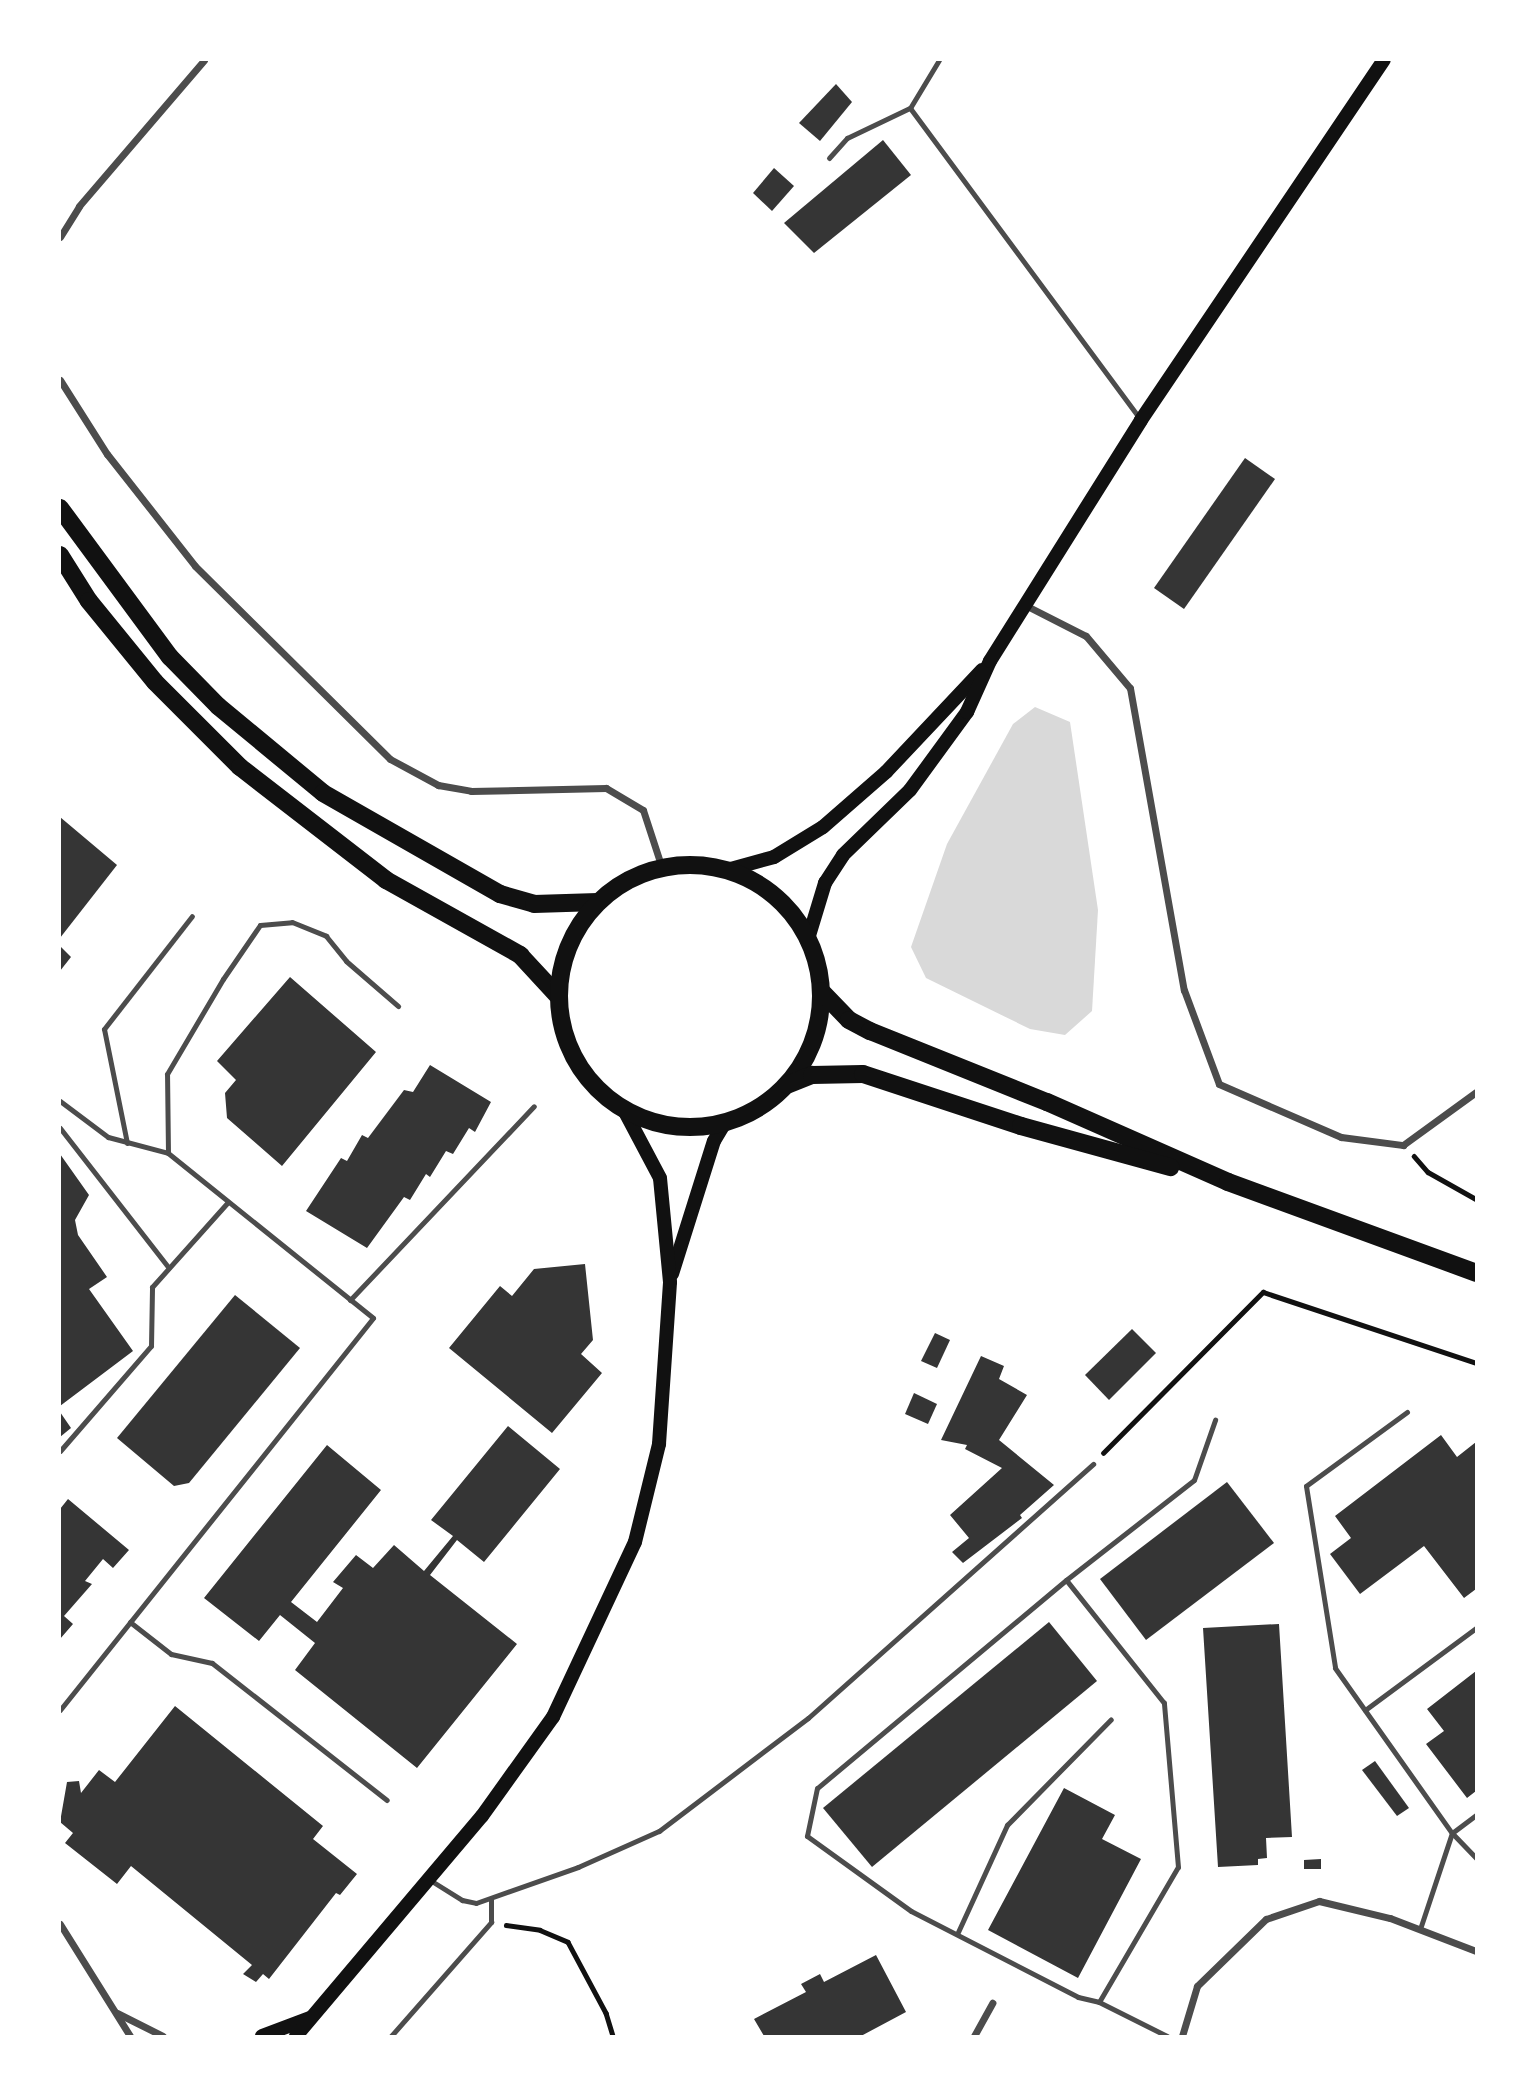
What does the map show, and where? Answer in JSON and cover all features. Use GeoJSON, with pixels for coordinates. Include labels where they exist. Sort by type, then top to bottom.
{"type":"FeatureCollection","features":[{"type":"Feature","properties":{"kind":"main road"},"geometry":{"type":"LineString","coordinates":[[808,939],[825,883],[843,855],[910,790],[939,754],[967,712],[990,661],[1141,420],[1384,60]]}},
{"type":"Feature","properties":{"kind":"main road"},"geometry":{"type":"LineString","coordinates":[[60,508],[170,657],[218,706],[323,793],[500,894],[534,904],[598,902]]}},
{"type":"Feature","properties":{"kind":"main road"},"geometry":{"type":"LineString","coordinates":[[60,555],[89,601],[155,682],[240,767],[386,880],[520,955],[558,995]]}},
{"type":"Feature","properties":{"kind":"main road"},"geometry":{"type":"LineString","coordinates":[[727,870],[774,857],[823,827],[886,772],[990,661]]}},
{"type":"Feature","properties":{"kind":"main road"},"geometry":{"type":"LineString","coordinates":[[296,2036],[430,1880],[553,1717],[635,1542],[659,1444],[670,1282],[660,1178],[625,1112],[589,1082],[565,1041],[558,995],[562,961],[576,929],[598,902],[628,880],[662,868],[694,865],[727,870],[760,885],[788,908],[808,939],[821,991],[818,1025],[806,1057],[787,1085],[758,1109],[725,1123],[674,1127],[625,1112]]}},
{"type":"Feature","properties":{"kind":"main road"},"geometry":{"type":"LineString","coordinates":[[821,991],[849,1020],[870,1031],[1047,1102],[1228,1182],[1476,1273]]}},
{"type":"Feature","properties":{"kind":"main road"},"geometry":{"type":"LineString","coordinates":[[787,1085],[812,1075],[863,1074],[1021,1126],[1228,1182]]}},
{"type":"Feature","properties":{"kind":"main road"},"geometry":{"type":"LineString","coordinates":[[670,1282],[714,1141],[725,1123]]}},
{"type":"Feature","properties":{"kind":"main road"},"geometry":{"type":"LineString","coordinates":[[261,2036],[311,2018]]}},
{"type":"Feature","properties":{"kind":"street"},"geometry":{"type":"LineString","coordinates":[[60,237],[79,206],[204,60]]}},
{"type":"Feature","properties":{"kind":"street"},"geometry":{"type":"LineString","coordinates":[[60,380],[107,454],[195,566],[390,759],[438,785],[471,792],[585,788],[616,792],[643,810],[662,868]]}},
{"type":"Feature","properties":{"kind":"street"},"geometry":{"type":"LineString","coordinates":[[1025,605],[1086,636],[1130,688],[1184,990],[1219,1084],[1341,1137],[1404,1145],[1476,1093]]}},
{"type":"Feature","properties":{"kind":"street"},"geometry":{"type":"LineString","coordinates":[[1182,2036],[1196,1986],[1266,1919],[1319,1901],[1420,1929],[1476,1951]]}},
{"type":"Feature","properties":{"kind":"street"},"geometry":{"type":"LineString","coordinates":[[60,1924],[130,2036]]}},
{"type":"Feature","properties":{"kind":"street"},"geometry":{"type":"LineString","coordinates":[[974,2036],[992,2003]]}},
{"type":"Feature","properties":{"kind":"street"},"geometry":{"type":"LineString","coordinates":[[116,2012],[163,2036]]}},
{"type":"Feature","properties":{"kind":"lane"},"geometry":{"type":"LineString","coordinates":[[829,158],[847,138],[910,108],[939,60]]}},
{"type":"Feature","properties":{"kind":"lane"},"geometry":{"type":"LineString","coordinates":[[910,108],[1141,420]]}},
{"type":"Feature","properties":{"kind":"lane"},"geometry":{"type":"LineString","coordinates":[[127,1143],[104,1029],[192,916]]}},
{"type":"Feature","properties":{"kind":"lane"},"geometry":{"type":"LineString","coordinates":[[168,1153],[167,1074],[223,979],[260,925],[292,922],[326,936],[346,961],[398,1006]]}},
{"type":"Feature","properties":{"kind":"lane"},"geometry":{"type":"LineString","coordinates":[[60,1101],[108,1137],[168,1153],[373,1318],[60,1710]]}},
{"type":"Feature","properties":{"kind":"lane"},"geometry":{"type":"LineString","coordinates":[[350,1300],[534,1106]]}},
{"type":"Feature","properties":{"kind":"lane"},"geometry":{"type":"LineString","coordinates":[[60,1128],[169,1268]]}},
{"type":"Feature","properties":{"kind":"lane"},"geometry":{"type":"LineString","coordinates":[[60,1451],[151,1346],[152,1287],[228,1202]]}},
{"type":"Feature","properties":{"kind":"lane"},"geometry":{"type":"LineString","coordinates":[[1407,1412],[1306,1486],[1335,1668],[1452,1833],[1476,1858]]}},
{"type":"Feature","properties":{"kind":"lane"},"geometry":{"type":"LineString","coordinates":[[1167,2036],[1099,2002],[1078,1997],[958,1932],[911,1911],[807,1836],[817,1788],[1066,1580],[1194,1480],[1215,1420]]}},
{"type":"Feature","properties":{"kind":"lane"},"geometry":{"type":"LineString","coordinates":[[430,1880],[462,1900],[491,1899],[659,1831],[808,1717],[1093,1464]]}},
{"type":"Feature","properties":{"kind":"lane"},"geometry":{"type":"LineString","coordinates":[[1066,1580],[1164,1703],[1178,1867],[1099,2002]]}},
{"type":"Feature","properties":{"kind":"lane"},"geometry":{"type":"LineString","coordinates":[[130,1622],[171,1654],[212,1662],[387,1800]]}},
{"type":"Feature","properties":{"kind":"lane"},"geometry":{"type":"LineString","coordinates":[[1365,1710],[1476,1628]]}},
{"type":"Feature","properties":{"kind":"lane"},"geometry":{"type":"LineString","coordinates":[[958,1932],[1007,1825],[1111,1719]]}},
{"type":"Feature","properties":{"kind":"lane"},"geometry":{"type":"LineString","coordinates":[[1420,1929],[1452,1833],[1476,1815]]}},
{"type":"Feature","properties":{"kind":"lane"},"geometry":{"type":"LineString","coordinates":[[391,2036],[491,1922],[491,1899]]}},
{"type":"Feature","properties":{"kind":"path"},"geometry":{"type":"LineString","coordinates":[[1404,1145],[1429,1172],[1476,1199]]}},
{"type":"Feature","properties":{"kind":"path"},"geometry":{"type":"LineString","coordinates":[[1093,1464],[1263,1292],[1476,1363]]}},
{"type":"Feature","properties":{"kind":"path"},"geometry":{"type":"LineString","coordinates":[[491,1922],[540,1930],[568,1942],[606,2013],[613,2036]]}},
{"type":"Feature","properties":{"kind":"shaded area"},"geometry":{"type":"Polygon","coordinates":[[[1035,707],[1070,722],[1098,910],[1092,1011],[1065,1035],[1030,1029],[926,978],[911,947],[947,844],[1013,724],[1035,707]]]}},
{"type":"Feature","properties":{"kind":"building"},"geometry":{"type":"Polygon","coordinates":[[[836,84],[852,102],[820,141],[799,123],[836,84]]]}},
{"type":"Feature","properties":{"kind":"building"},"geometry":{"type":"Polygon","coordinates":[[[883,140],[911,175],[814,253],[784,223],[883,140]]]}},
{"type":"Feature","properties":{"kind":"building"},"geometry":{"type":"Polygon","coordinates":[[[774,168],[794,186],[772,211],[753,193],[774,168]]]}},
{"type":"Feature","properties":{"kind":"building"},"geometry":{"type":"Polygon","coordinates":[[[1245,458],[1275,479],[1184,609],[1154,588],[1245,458]]]}},
{"type":"Feature","properties":{"kind":"building"},"geometry":{"type":"Polygon","coordinates":[[[60,817],[117,865],[60,938],[60,817]]]}},
{"type":"Feature","properties":{"kind":"building"},"geometry":{"type":"Polygon","coordinates":[[[60,946],[71,957],[60,971],[60,946]]]}},
{"type":"Feature","properties":{"kind":"building"},"geometry":{"type":"Polygon","coordinates":[[[290,977],[376,1052],[282,1166],[227,1118],[225,1093],[236,1080],[217,1061],[290,977]]]}},
{"type":"Feature","properties":{"kind":"building"},"geometry":{"type":"Polygon","coordinates":[[[430,1065],[491,1102],[475,1132],[469,1128],[453,1154],[446,1151],[430,1177],[426,1174],[410,1200],[404,1197],[367,1248],[306,1211],[341,1158],[347,1161],[362,1135],[368,1138],[404,1090],[413,1092],[430,1065]]]}},
{"type":"Feature","properties":{"kind":"building"},"geometry":{"type":"Polygon","coordinates":[[[60,1154],[89,1195],[75,1220],[78,1235],[107,1277],[89,1289],[133,1351],[60,1406],[60,1154]]]}},
{"type":"Feature","properties":{"kind":"building"},"geometry":{"type":"Polygon","coordinates":[[[585,1264],[593,1340],[581,1354],[602,1373],[552,1433],[449,1348],[500,1286],[512,1296],[534,1269],[585,1264]]]}},
{"type":"Feature","properties":{"kind":"building"},"geometry":{"type":"Polygon","coordinates":[[[235,1295],[300,1348],[189,1483],[174,1486],[117,1438],[235,1295]]]}},
{"type":"Feature","properties":{"kind":"building"},"geometry":{"type":"Polygon","coordinates":[[[1132,1329],[1156,1353],[1109,1400],[1085,1375],[1132,1329]]]}},
{"type":"Feature","properties":{"kind":"building"},"geometry":{"type":"Polygon","coordinates":[[[935,1333],[950,1340],[937,1368],[921,1361],[935,1333]]]}},
{"type":"Feature","properties":{"kind":"building"},"geometry":{"type":"Polygon","coordinates":[[[981,1356],[1004,1366],[999,1379],[1027,1395],[999,1440],[1054,1485],[1020,1515],[1022,1518],[963,1563],[952,1552],[969,1538],[950,1515],[1002,1468],[965,1449],[967,1445],[941,1440],[981,1356]]]}},
{"type":"Feature","properties":{"kind":"building"},"geometry":{"type":"Polygon","coordinates":[[[914,1393],[937,1404],[928,1424],[905,1414],[914,1393]]]}},
{"type":"Feature","properties":{"kind":"building"},"geometry":{"type":"Polygon","coordinates":[[[60,1412],[71,1428],[60,1437],[60,1412]]]}},
{"type":"Feature","properties":{"kind":"building"},"geometry":{"type":"Polygon","coordinates":[[[508,1426],[560,1469],[484,1562],[457,1540],[430,1575],[517,1644],[417,1768],[295,1670],[315,1643],[280,1615],[259,1641],[204,1598],[327,1445],[381,1490],[291,1602],[317,1622],[343,1588],[333,1582],[356,1555],[373,1568],[394,1545],[424,1571],[453,1536],[431,1520],[508,1426]]]}},
{"type":"Feature","properties":{"kind":"building"},"geometry":{"type":"Polygon","coordinates":[[[1441,1435],[1457,1457],[1476,1442],[1476,1589],[1464,1598],[1424,1546],[1360,1594],[1330,1554],[1351,1538],[1335,1516],[1441,1435]]]}},
{"type":"Feature","properties":{"kind":"building"},"geometry":{"type":"Polygon","coordinates":[[[1227,1482],[1274,1543],[1146,1640],[1100,1579],[1227,1482]]]}},
{"type":"Feature","properties":{"kind":"building"},"geometry":{"type":"Polygon","coordinates":[[[68,1499],[129,1550],[113,1568],[103,1559],[85,1581],[92,1584],[64,1616],[73,1624],[60,1639],[60,1509],[68,1499]]]}},
{"type":"Feature","properties":{"kind":"building"},"geometry":{"type":"Polygon","coordinates":[[[1049,1622],[1097,1681],[872,1867],[823,1808],[1049,1622]]]}},
{"type":"Feature","properties":{"kind":"building"},"geometry":{"type":"Polygon","coordinates":[[[1279,1624],[1292,1837],[1266,1838],[1267,1858],[1258,1859],[1258,1865],[1218,1867],[1203,1628],[1279,1624]]]}},
{"type":"Feature","properties":{"kind":"building"},"geometry":{"type":"Polygon","coordinates":[[[1476,1671],[1476,1791],[1467,1798],[1426,1744],[1444,1731],[1427,1709],[1476,1671]]]}},
{"type":"Feature","properties":{"kind":"building"},"geometry":{"type":"Polygon","coordinates":[[[175,1706],[323,1826],[313,1839],[357,1874],[340,1895],[336,1893],[269,1979],[263,1974],[256,1982],[243,1974],[252,1965],[131,1866],[117,1884],[65,1843],[73,1833],[60,1822],[67,1782],[79,1781],[81,1793],[99,1770],[115,1782],[175,1706]]]}},
{"type":"Feature","properties":{"kind":"building"},"geometry":{"type":"Polygon","coordinates":[[[1375,1761],[1409,1808],[1397,1816],[1362,1770],[1375,1761]]]}},
{"type":"Feature","properties":{"kind":"building"},"geometry":{"type":"Polygon","coordinates":[[[1064,1788],[1115,1815],[1102,1839],[1141,1859],[1078,1978],[988,1930],[1064,1788]]]}},
{"type":"Feature","properties":{"kind":"building"},"geometry":{"type":"Polygon","coordinates":[[[1321,1859],[1321,1869],[1304,1869],[1304,1860],[1321,1859]]]}},
{"type":"Feature","properties":{"kind":"building"},"geometry":{"type":"Polygon","coordinates":[[[876,1955],[906,2012],[861,2036],[764,2036],[754,2019],[806,1992],[801,1984],[820,1974],[824,1982],[876,1955]]]}}]}
